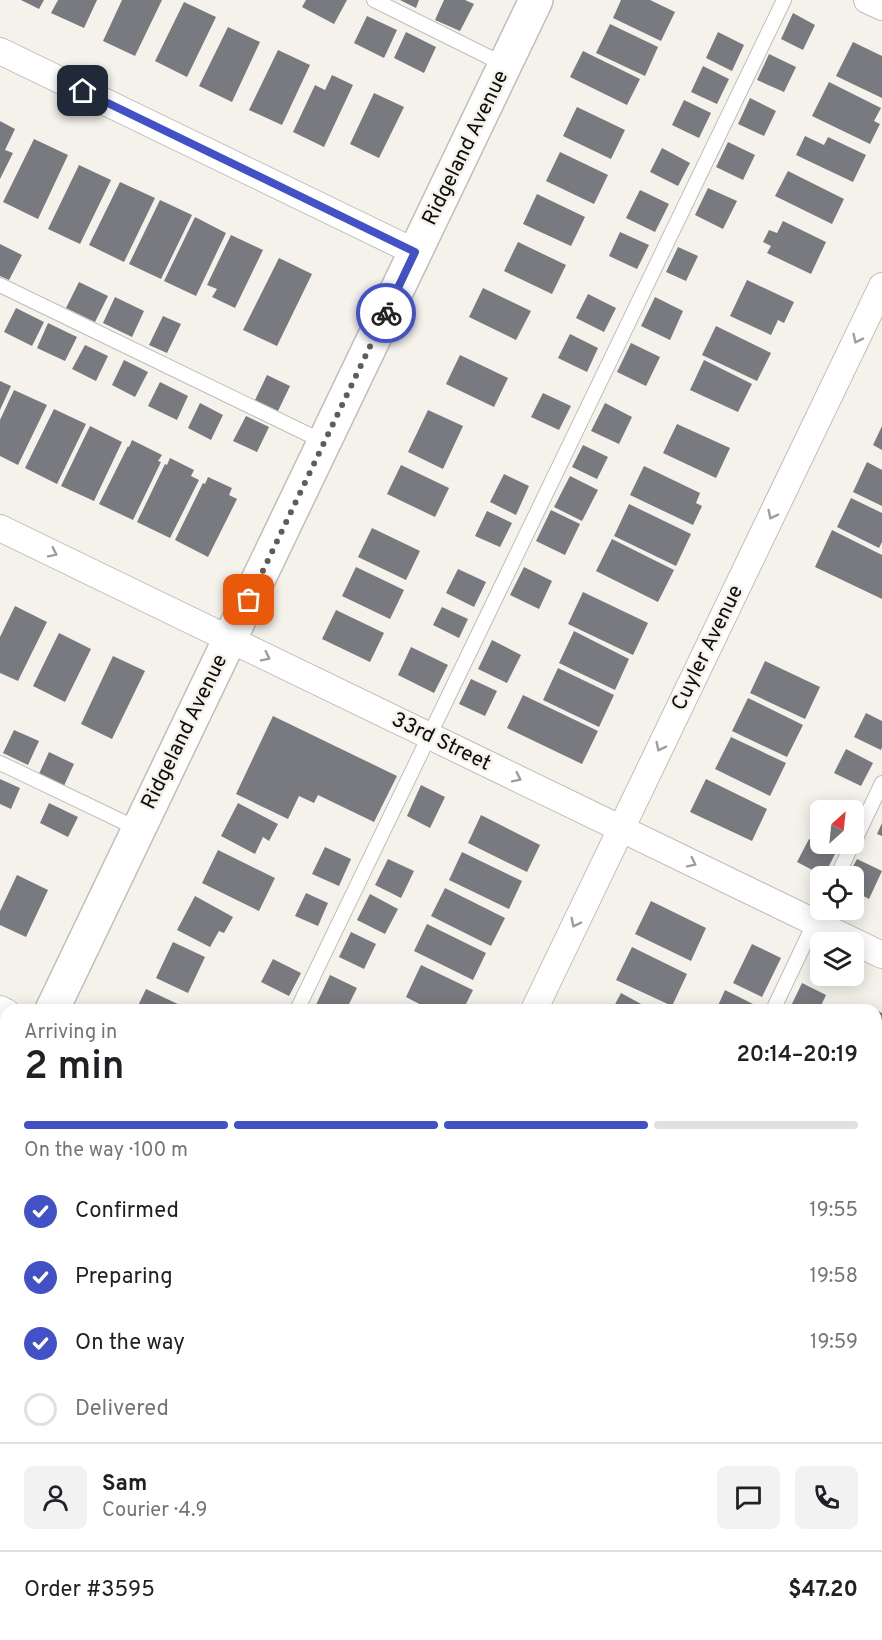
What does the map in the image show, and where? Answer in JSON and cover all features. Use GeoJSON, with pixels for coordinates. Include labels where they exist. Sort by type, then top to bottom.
{"type":"FeatureCollection","features":[{"type":"Feature","properties":{"kind":"street","name":"Ridgeland Avenue"},"geometry":{"type":"LineString","coordinates":[[55,1004],[536,0]]}},
{"type":"Feature","properties":{"kind":"street"},"geometry":{"type":"LineString","coordinates":[[867,0],[882,7]]}},
{"type":"Feature","properties":{"kind":"street"},"geometry":{"type":"LineString","coordinates":[[0,51],[415,252]]}},
{"type":"Feature","properties":{"kind":"street","name":"Cuyler Avenue"},"geometry":{"type":"LineString","coordinates":[[537,1004],[882,286]]}},
{"type":"Feature","properties":{"kind":"street","name":"33rd Street"},"geometry":{"type":"LineString","coordinates":[[0,528],[621,829],[810,912]]}},
{"type":"Feature","properties":{"kind":"street","name":"33rd Street"},"geometry":{"type":"LineString","coordinates":[[825,920],[882,955]]}},
{"type":"Feature","properties":{"kind":"lane"},"geometry":{"type":"LineString","coordinates":[[374,0],[506,64]]}},
{"type":"Feature","properties":{"kind":"lane"},"geometry":{"type":"LineString","coordinates":[[300,1004],[784,0]]}},
{"type":"Feature","properties":{"kind":"lane"},"geometry":{"type":"LineString","coordinates":[[0,285],[324,442]]}},
{"type":"Feature","properties":{"kind":"lane"},"geometry":{"type":"LineString","coordinates":[[0,763],[138,829]]}},
{"type":"Feature","properties":{"kind":"lane"},"geometry":{"type":"LineString","coordinates":[[864,820],[882,783]]}},
{"type":"Feature","properties":{"kind":"lane"},"geometry":{"type":"LineString","coordinates":[[776,1004],[816,920]]}},
{"type":"Feature","properties":{"kind":"building"},"geometry":{"type":"Polygon","coordinates":[[[21,0],[44,0],[39,9],[21,0]]]}},
{"type":"Feature","properties":{"kind":"building"},"geometry":{"type":"Polygon","coordinates":[[[58,0],[97,0],[84,28],[51,13],[58,0]]]}},
{"type":"Feature","properties":{"kind":"building"},"geometry":{"type":"Polygon","coordinates":[[[122,0],[162,0],[135,56],[103,41],[122,0]]]}},
{"type":"Feature","properties":{"kind":"building"},"geometry":{"type":"Polygon","coordinates":[[[306,0],[347,0],[334,24],[302,7],[306,0]]]}},
{"type":"Feature","properties":{"kind":"building"},"geometry":{"type":"Polygon","coordinates":[[[400,0],[419,0],[416,8],[400,0]]]}},
{"type":"Feature","properties":{"kind":"building"},"geometry":{"type":"Polygon","coordinates":[[[444,0],[465,0],[474,4],[460,31],[435,20],[444,0]]]}},
{"type":"Feature","properties":{"kind":"building"},"geometry":{"type":"Polygon","coordinates":[[[621,0],[650,0],[675,12],[661,41],[613,18],[621,0]]]}},
{"type":"Feature","properties":{"kind":"building"},"geometry":{"type":"Polygon","coordinates":[[[184,2],[216,17],[187,77],[155,61],[184,2]]]}},
{"type":"Feature","properties":{"kind":"building"},"geometry":{"type":"Polygon","coordinates":[[[793,13],[815,25],[803,50],[781,39],[793,13]]]}},
{"type":"Feature","properties":{"kind":"building"},"geometry":{"type":"Polygon","coordinates":[[[367,16],[397,30],[384,58],[354,43],[367,16]]]}},
{"type":"Feature","properties":{"kind":"building"},"geometry":{"type":"Polygon","coordinates":[[[610,24],[658,47],[645,76],[596,53],[610,24]]]}},
{"type":"Feature","properties":{"kind":"building"},"geometry":{"type":"Polygon","coordinates":[[[228,27],[260,42],[232,102],[199,86],[228,27]]]}},
{"type":"Feature","properties":{"kind":"building"},"geometry":{"type":"Polygon","coordinates":[[[406,32],[436,47],[424,73],[394,58],[406,32]]]}},
{"type":"Feature","properties":{"kind":"building"},"geometry":{"type":"Polygon","coordinates":[[[718,32],[744,45],[732,71],[706,58],[718,32]]]}},
{"type":"Feature","properties":{"kind":"building"},"geometry":{"type":"Polygon","coordinates":[[[853,42],[882,56],[882,98],[836,76],[853,42]]]}},
{"type":"Feature","properties":{"kind":"building"},"geometry":{"type":"Polygon","coordinates":[[[278,50],[310,65],[282,125],[249,110],[278,50]]]}},
{"type":"Feature","properties":{"kind":"building"},"geometry":{"type":"Polygon","coordinates":[[[583,51],[640,79],[627,105],[570,77],[583,51]]]}},
{"type":"Feature","properties":{"kind":"building"},"geometry":{"type":"Polygon","coordinates":[[[769,54],[796,67],[784,92],[757,80],[769,54]]]}},
{"type":"Feature","properties":{"kind":"building"},"geometry":{"type":"Polygon","coordinates":[[[703,66],[729,79],[717,104],[691,92],[703,66]]]}},
{"type":"Feature","properties":{"kind":"building"},"geometry":{"type":"Polygon","coordinates":[[[332,75],[353,85],[324,147],[293,132],[315,85],[325,90],[332,75]]]}},
{"type":"Feature","properties":{"kind":"building"},"geometry":{"type":"Polygon","coordinates":[[[829,82],[881,108],[874,121],[880,124],[870,144],[812,116],[829,82]]]}},
{"type":"Feature","properties":{"kind":"building"},"geometry":{"type":"Polygon","coordinates":[[[374,93],[404,107],[379,158],[350,144],[374,93]]]}},
{"type":"Feature","properties":{"kind":"building"},"geometry":{"type":"Polygon","coordinates":[[[750,98],[776,111],[764,136],[738,124],[750,98]]]}},
{"type":"Feature","properties":{"kind":"building"},"geometry":{"type":"Polygon","coordinates":[[[684,100],[711,113],[699,138],[672,125],[684,100]]]}},
{"type":"Feature","properties":{"kind":"building"},"geometry":{"type":"Polygon","coordinates":[[[577,107],[625,130],[611,159],[563,136],[577,107]]]}},
{"type":"Feature","properties":{"kind":"building"},"geometry":{"type":"Polygon","coordinates":[[[0,121],[15,129],[5,150],[13,153],[0,179],[0,121]]]}},
{"type":"Feature","properties":{"kind":"building"},"geometry":{"type":"Polygon","coordinates":[[[805,136],[824,145],[828,137],[866,155],[853,182],[796,155],[805,136]]]}},
{"type":"Feature","properties":{"kind":"building"},"geometry":{"type":"Polygon","coordinates":[[[34,139],[68,155],[38,219],[3,202],[34,139]]]}},
{"type":"Feature","properties":{"kind":"building"},"geometry":{"type":"Polygon","coordinates":[[[728,142],[755,155],[743,180],[716,167],[728,142]]]}},
{"type":"Feature","properties":{"kind":"building"},"geometry":{"type":"Polygon","coordinates":[[[662,148],[690,163],[678,186],[650,172],[662,148]]]}},
{"type":"Feature","properties":{"kind":"building"},"geometry":{"type":"Polygon","coordinates":[[[560,152],[608,175],[594,204],[546,181],[560,152]]]}},
{"type":"Feature","properties":{"kind":"building"},"geometry":{"type":"Polygon","coordinates":[[[79,165],[111,180],[80,244],[48,229],[79,165]]]}},
{"type":"Feature","properties":{"kind":"building"},"geometry":{"type":"Polygon","coordinates":[[[788,171],[844,199],[832,224],[775,196],[788,171]]]}},
{"type":"Feature","properties":{"kind":"building"},"geometry":{"type":"Polygon","coordinates":[[[120,182],[155,198],[124,262],[89,245],[120,182]]]}},
{"type":"Feature","properties":{"kind":"building"},"geometry":{"type":"Polygon","coordinates":[[[708,188],[737,201],[723,229],[695,215],[708,188]]]}},
{"type":"Feature","properties":{"kind":"building"},"geometry":{"type":"Polygon","coordinates":[[[640,190],[669,204],[655,232],[626,218],[640,190]]]}},
{"type":"Feature","properties":{"kind":"building"},"geometry":{"type":"Polygon","coordinates":[[[537,194],[585,217],[571,246],[523,224],[537,194]]]}},
{"type":"Feature","properties":{"kind":"building"},"geometry":{"type":"Polygon","coordinates":[[[160,200],[192,215],[161,279],[129,264],[160,200]]]}},
{"type":"Feature","properties":{"kind":"building"},"geometry":{"type":"Polygon","coordinates":[[[195,217],[226,233],[196,296],[164,281],[195,217]]]}},
{"type":"Feature","properties":{"kind":"building"},"geometry":{"type":"Polygon","coordinates":[[[783,221],[826,242],[811,274],[767,253],[771,246],[763,242],[769,230],[777,233],[783,221]]]}},
{"type":"Feature","properties":{"kind":"building"},"geometry":{"type":"Polygon","coordinates":[[[620,232],[649,245],[637,269],[609,256],[620,232]]]}},
{"type":"Feature","properties":{"kind":"building"},"geometry":{"type":"Polygon","coordinates":[[[231,235],[263,250],[235,308],[212,297],[217,289],[207,285],[231,235]]]}},
{"type":"Feature","properties":{"kind":"building"},"geometry":{"type":"Polygon","coordinates":[[[518,242],[566,265],[552,294],[504,271],[518,242]]]}},
{"type":"Feature","properties":{"kind":"building"},"geometry":{"type":"Polygon","coordinates":[[[0,244],[22,255],[9,280],[0,276],[0,244]]]}},
{"type":"Feature","properties":{"kind":"building"},"geometry":{"type":"Polygon","coordinates":[[[678,247],[698,256],[686,281],[666,272],[678,247]]]}},
{"type":"Feature","properties":{"kind":"building"},"geometry":{"type":"Polygon","coordinates":[[[279,258],[312,274],[277,346],[243,330],[279,258]]]}},
{"type":"Feature","properties":{"kind":"building"},"geometry":{"type":"Polygon","coordinates":[[[747,280],[794,302],[784,323],[778,320],[771,335],[730,316],[747,280]]]}},
{"type":"Feature","properties":{"kind":"building"},"geometry":{"type":"Polygon","coordinates":[[[79,282],[108,296],[95,322],[66,308],[79,282]]]}},
{"type":"Feature","properties":{"kind":"building"},"geometry":{"type":"Polygon","coordinates":[[[483,288],[531,311],[516,340],[469,317],[483,288]]]}},
{"type":"Feature","properties":{"kind":"building"},"geometry":{"type":"Polygon","coordinates":[[[588,294],[616,308],[604,332],[576,318],[588,294]]]}},
{"type":"Feature","properties":{"kind":"building"},"geometry":{"type":"Polygon","coordinates":[[[115,297],[144,311],[132,337],[103,323],[115,297]]]}},
{"type":"Feature","properties":{"kind":"building"},"geometry":{"type":"Polygon","coordinates":[[[655,297],[683,311],[670,340],[641,326],[655,297]]]}},
{"type":"Feature","properties":{"kind":"building"},"geometry":{"type":"Polygon","coordinates":[[[16,308],[44,322],[32,346],[4,332],[16,308]]]}},
{"type":"Feature","properties":{"kind":"building"},"geometry":{"type":"Polygon","coordinates":[[[163,316],[181,324],[167,353],[149,345],[163,316]]]}},
{"type":"Feature","properties":{"kind":"building"},"geometry":{"type":"Polygon","coordinates":[[[48,323],[77,337],[65,361],[37,348],[48,323]]]}},
{"type":"Feature","properties":{"kind":"building"},"geometry":{"type":"Polygon","coordinates":[[[716,326],[771,353],[757,381],[702,355],[716,326]]]}},
{"type":"Feature","properties":{"kind":"building"},"geometry":{"type":"Polygon","coordinates":[[[570,334],[598,348],[587,372],[558,358],[570,334]]]}},
{"type":"Feature","properties":{"kind":"building"},"geometry":{"type":"Polygon","coordinates":[[[631,343],[660,357],[646,386],[617,372],[631,343]]]}},
{"type":"Feature","properties":{"kind":"building"},"geometry":{"type":"Polygon","coordinates":[[[85,345],[108,356],[96,381],[72,369],[85,345]]]}},
{"type":"Feature","properties":{"kind":"building"},"geometry":{"type":"Polygon","coordinates":[[[460,355],[508,378],[494,407],[446,384],[460,355]]]}},
{"type":"Feature","properties":{"kind":"building"},"geometry":{"type":"Polygon","coordinates":[[[124,360],[148,372],[135,397],[112,385],[124,360]]]}},
{"type":"Feature","properties":{"kind":"building"},"geometry":{"type":"Polygon","coordinates":[[[704,360],[752,384],[738,412],[690,390],[704,360]]]}},
{"type":"Feature","properties":{"kind":"building"},"geometry":{"type":"Polygon","coordinates":[[[267,375],[290,386],[278,411],[255,400],[267,375]]]}},
{"type":"Feature","properties":{"kind":"building"},"geometry":{"type":"Polygon","coordinates":[[[0,381],[11,386],[0,410],[0,381]]]}},
{"type":"Feature","properties":{"kind":"building"},"geometry":{"type":"Polygon","coordinates":[[[160,382],[188,396],[177,420],[148,406],[160,382]]]}},
{"type":"Feature","properties":{"kind":"building"},"geometry":{"type":"Polygon","coordinates":[[[14,390],[47,405],[18,465],[0,456],[0,420],[14,390]]]}},
{"type":"Feature","properties":{"kind":"building"},"geometry":{"type":"Polygon","coordinates":[[[543,393],[571,406],[559,430],[531,417],[543,393]]]}},
{"type":"Feature","properties":{"kind":"building"},"geometry":{"type":"Polygon","coordinates":[[[200,403],[223,415],[211,440],[188,428],[200,403]]]}},
{"type":"Feature","properties":{"kind":"building"},"geometry":{"type":"Polygon","coordinates":[[[605,403],[632,417],[619,444],[591,431],[605,403]]]}},
{"type":"Feature","properties":{"kind":"building"},"geometry":{"type":"Polygon","coordinates":[[[54,409],[86,424],[57,484],[25,468],[54,409]]]}},
{"type":"Feature","properties":{"kind":"building"},"geometry":{"type":"Polygon","coordinates":[[[428,410],[463,426],[443,469],[408,452],[428,410]]]}},
{"type":"Feature","properties":{"kind":"building"},"geometry":{"type":"Polygon","coordinates":[[[246,416],[269,427],[257,452],[233,441],[246,416]]]}},
{"type":"Feature","properties":{"kind":"building"},"geometry":{"type":"Polygon","coordinates":[[[677,424],[730,448],[716,478],[663,453],[677,424]]]}},
{"type":"Feature","properties":{"kind":"building"},"geometry":{"type":"Polygon","coordinates":[[[90,426],[122,442],[94,501],[61,486],[90,426]]]}},
{"type":"Feature","properties":{"kind":"building"},"geometry":{"type":"Polygon","coordinates":[[[882,426],[882,450],[873,445],[882,426]]]}},
{"type":"Feature","properties":{"kind":"building"},"geometry":{"type":"Polygon","coordinates":[[[132,440],[162,455],[158,461],[161,462],[133,520],[99,504],[132,440]]]}},
{"type":"Feature","properties":{"kind":"building"},"geometry":{"type":"Polygon","coordinates":[[[583,445],[608,457],[597,479],[572,467],[583,445]]]}},
{"type":"Feature","properties":{"kind":"building"},"geometry":{"type":"Polygon","coordinates":[[[170,458],[194,470],[191,476],[199,480],[170,538],[137,522],[170,458]]]}},
{"type":"Feature","properties":{"kind":"building"},"geometry":{"type":"Polygon","coordinates":[[[867,462],[882,470],[882,506],[853,492],[867,462]]]}},
{"type":"Feature","properties":{"kind":"building"},"geometry":{"type":"Polygon","coordinates":[[[401,465],[449,488],[435,517],[387,494],[401,465]]]}},
{"type":"Feature","properties":{"kind":"building"},"geometry":{"type":"Polygon","coordinates":[[[644,466],[700,493],[696,503],[702,506],[693,525],[630,495],[644,466]]]}},
{"type":"Feature","properties":{"kind":"building"},"geometry":{"type":"Polygon","coordinates":[[[504,474],[529,486],[516,515],[490,502],[504,474]]]}},
{"type":"Feature","properties":{"kind":"building"},"geometry":{"type":"Polygon","coordinates":[[[570,476],[598,490],[582,521],[554,507],[570,476]]]}},
{"type":"Feature","properties":{"kind":"building"},"geometry":{"type":"Polygon","coordinates":[[[208,477],[232,488],[229,495],[237,499],[208,557],[175,540],[208,477]]]}},
{"type":"Feature","properties":{"kind":"building"},"geometry":{"type":"Polygon","coordinates":[[[851,498],[882,513],[882,542],[879,548],[837,527],[851,498]]]}},
{"type":"Feature","properties":{"kind":"building"},"geometry":{"type":"Polygon","coordinates":[[[629,504],[691,534],[676,566],[614,536],[629,504]]]}},
{"type":"Feature","properties":{"kind":"building"},"geometry":{"type":"Polygon","coordinates":[[[551,510],[580,524],[565,555],[536,541],[551,510]]]}},
{"type":"Feature","properties":{"kind":"building"},"geometry":{"type":"Polygon","coordinates":[[[487,511],[512,523],[500,547],[475,536],[487,511]]]}},
{"type":"Feature","properties":{"kind":"building"},"geometry":{"type":"Polygon","coordinates":[[[372,528],[420,551],[406,580],[358,557],[372,528]]]}},
{"type":"Feature","properties":{"kind":"building"},"geometry":{"type":"Polygon","coordinates":[[[832,530],[882,555],[882,599],[815,567],[832,530]]]}},
{"type":"Feature","properties":{"kind":"building"},"geometry":{"type":"Polygon","coordinates":[[[612,539],[674,570],[658,602],[596,571],[612,539]]]}},
{"type":"Feature","properties":{"kind":"building"},"geometry":{"type":"Polygon","coordinates":[[[356,567],[404,590],[390,619],[342,596],[356,567]]]}},
{"type":"Feature","properties":{"kind":"building"},"geometry":{"type":"Polygon","coordinates":[[[524,567],[552,581],[539,609],[510,595],[524,567]]]}},
{"type":"Feature","properties":{"kind":"building"},"geometry":{"type":"Polygon","coordinates":[[[458,569],[486,582],[474,607],[446,593],[458,569]]]}},
{"type":"Feature","properties":{"kind":"building"},"geometry":{"type":"Polygon","coordinates":[[[583,592],[648,623],[633,655],[568,624],[583,592]]]}},
{"type":"Feature","properties":{"kind":"building"},"geometry":{"type":"Polygon","coordinates":[[[15,606],[47,622],[18,681],[0,673],[0,637],[15,606]]]}},
{"type":"Feature","properties":{"kind":"building"},"geometry":{"type":"Polygon","coordinates":[[[442,607],[468,619],[459,638],[433,625],[442,607]]]}},
{"type":"Feature","properties":{"kind":"building"},"geometry":{"type":"Polygon","coordinates":[[[336,610],[384,633],[370,662],[322,639],[336,610]]]}},
{"type":"Feature","properties":{"kind":"building"},"geometry":{"type":"Polygon","coordinates":[[[574,631],[629,659],[615,690],[559,663],[574,631]]]}},
{"type":"Feature","properties":{"kind":"building"},"geometry":{"type":"Polygon","coordinates":[[[59,633],[91,649],[65,702],[33,686],[59,633]]]}},
{"type":"Feature","properties":{"kind":"building"},"geometry":{"type":"Polygon","coordinates":[[[492,640],[521,655],[507,683],[478,669],[492,640]]]}},
{"type":"Feature","properties":{"kind":"building"},"geometry":{"type":"Polygon","coordinates":[[[411,647],[448,665],[434,693],[398,675],[411,647]]]}},
{"type":"Feature","properties":{"kind":"building"},"geometry":{"type":"Polygon","coordinates":[[[113,656],[145,671],[112,739],[81,724],[113,656]]]}},
{"type":"Feature","properties":{"kind":"building"},"geometry":{"type":"Polygon","coordinates":[[[765,661],[820,687],[805,719],[750,693],[765,661]]]}},
{"type":"Feature","properties":{"kind":"building"},"geometry":{"type":"Polygon","coordinates":[[[558,668],[614,695],[599,727],[543,700],[558,668]]]}},
{"type":"Feature","properties":{"kind":"building"},"geometry":{"type":"Polygon","coordinates":[[[471,679],[497,691],[485,716],[459,704],[471,679]]]}},
{"type":"Feature","properties":{"kind":"building"},"geometry":{"type":"Polygon","coordinates":[[[523,695],[598,731],[582,764],[507,728],[523,695]]]}},
{"type":"Feature","properties":{"kind":"building"},"geometry":{"type":"Polygon","coordinates":[[[748,698],[803,725],[787,757],[732,731],[748,698]]]}},
{"type":"Feature","properties":{"kind":"building"},"geometry":{"type":"Polygon","coordinates":[[[866,713],[882,721],[881,750],[854,737],[866,713]]]}},
{"type":"Feature","properties":{"kind":"building"},"geometry":{"type":"Polygon","coordinates":[[[273,716],[397,776],[374,822],[318,795],[314,803],[299,796],[288,819],[236,794],[273,716]]]}},
{"type":"Feature","properties":{"kind":"building"},"geometry":{"type":"Polygon","coordinates":[[[14,730],[39,741],[28,765],[3,753],[14,730]]]}},
{"type":"Feature","properties":{"kind":"building"},"geometry":{"type":"Polygon","coordinates":[[[731,737],[786,763],[770,796],[715,769],[731,737]]]}},
{"type":"Feature","properties":{"kind":"building"},"geometry":{"type":"Polygon","coordinates":[[[846,749],[873,763],[861,786],[834,773],[846,749]]]}},
{"type":"Feature","properties":{"kind":"building"},"geometry":{"type":"Polygon","coordinates":[[[49,752],[74,764],[63,788],[38,776],[49,752]]]}},
{"type":"Feature","properties":{"kind":"building"},"geometry":{"type":"Polygon","coordinates":[[[0,779],[20,788],[11,809],[0,804],[0,779]]]}},
{"type":"Feature","properties":{"kind":"building"},"geometry":{"type":"Polygon","coordinates":[[[706,779],[767,809],[752,841],[690,812],[706,779]]]}},
{"type":"Feature","properties":{"kind":"building"},"geometry":{"type":"Polygon","coordinates":[[[421,785],[445,797],[430,828],[407,816],[421,785]]]}},
{"type":"Feature","properties":{"kind":"building"},"geometry":{"type":"Polygon","coordinates":[[[49,803],[78,817],[68,837],[40,823],[49,803]]]}},
{"type":"Feature","properties":{"kind":"building"},"geometry":{"type":"Polygon","coordinates":[[[238,803],[278,824],[269,841],[263,837],[255,854],[221,836],[238,803]]]}},
{"type":"Feature","properties":{"kind":"building"},"geometry":{"type":"Polygon","coordinates":[[[481,815],[540,845],[527,872],[468,843],[481,815]]]}},
{"type":"Feature","properties":{"kind":"building"},"geometry":{"type":"Polygon","coordinates":[[[882,823],[882,836],[877,834],[882,823]]]}},
{"type":"Feature","properties":{"kind":"building"},"geometry":{"type":"Polygon","coordinates":[[[809,839],[810,854],[835,854],[829,866],[810,866],[810,869],[797,862],[809,839]]]}},
{"type":"Feature","properties":{"kind":"building"},"geometry":{"type":"Polygon","coordinates":[[[325,847],[351,859],[339,886],[312,874],[325,847]]]}},
{"type":"Feature","properties":{"kind":"building"},"geometry":{"type":"Polygon","coordinates":[[[218,850],[275,878],[259,911],[202,883],[218,850]]]}},
{"type":"Feature","properties":{"kind":"building"},"geometry":{"type":"Polygon","coordinates":[[[462,852],[522,881],[509,909],[449,880],[462,852]]]}},
{"type":"Feature","properties":{"kind":"building"},"geometry":{"type":"Polygon","coordinates":[[[388,859],[414,871],[401,898],[375,885],[388,859]]]}},
{"type":"Feature","properties":{"kind":"building"},"geometry":{"type":"Polygon","coordinates":[[[857,859],[882,871],[869,899],[864,896],[864,866],[853,866],[857,859]]]}},
{"type":"Feature","properties":{"kind":"building"},"geometry":{"type":"Polygon","coordinates":[[[17,875],[48,890],[26,937],[0,925],[0,911],[17,875]]]}},
{"type":"Feature","properties":{"kind":"building"},"geometry":{"type":"Polygon","coordinates":[[[445,888],[505,918],[491,946],[431,916],[445,888]]]}},
{"type":"Feature","properties":{"kind":"building"},"geometry":{"type":"Polygon","coordinates":[[[306,893],[328,903],[318,926],[295,916],[306,893]]]}},
{"type":"Feature","properties":{"kind":"building"},"geometry":{"type":"Polygon","coordinates":[[[370,894],[398,909],[385,934],[357,920],[370,894]]]}},
{"type":"Feature","properties":{"kind":"building"},"geometry":{"type":"Polygon","coordinates":[[[195,896],[233,917],[224,933],[219,931],[210,947],[177,930],[195,896]]]}},
{"type":"Feature","properties":{"kind":"building"},"geometry":{"type":"Polygon","coordinates":[[[651,901],[706,928],[691,961],[635,934],[651,901]]]}},
{"type":"Feature","properties":{"kind":"building"},"geometry":{"type":"Polygon","coordinates":[[[427,924],[486,953],[473,980],[414,951],[427,924]]]}},
{"type":"Feature","properties":{"kind":"building"},"geometry":{"type":"Polygon","coordinates":[[[351,932],[376,944],[364,969],[339,957],[351,932]]]}},
{"type":"Feature","properties":{"kind":"building"},"geometry":{"type":"Polygon","coordinates":[[[173,942],[205,957],[188,993],[156,978],[173,942]]]}},
{"type":"Feature","properties":{"kind":"building"},"geometry":{"type":"Polygon","coordinates":[[[752,944],[781,958],[762,997],[733,983],[752,944]]]}},
{"type":"Feature","properties":{"kind":"building"},"geometry":{"type":"Polygon","coordinates":[[[632,947],[687,974],[673,1004],[668,1004],[616,980],[632,947]]]}},
{"type":"Feature","properties":{"kind":"building"},"geometry":{"type":"Polygon","coordinates":[[[273,959],[301,973],[289,996],[261,982],[273,959]]]}},
{"type":"Feature","properties":{"kind":"building"},"geometry":{"type":"Polygon","coordinates":[[[421,965],[473,990],[466,1004],[419,1004],[406,997],[421,965]]]}},
{"type":"Feature","properties":{"kind":"building"},"geometry":{"type":"Polygon","coordinates":[[[330,975],[357,988],[349,1004],[316,1004],[330,975]]]}},
{"type":"Feature","properties":{"kind":"building"},"geometry":{"type":"Polygon","coordinates":[[[802,983],[826,995],[822,1004],[792,1004],[802,983]]]}},
{"type":"Feature","properties":{"kind":"building"},"geometry":{"type":"Polygon","coordinates":[[[146,989],[178,1004],[139,1004],[146,989]]]}},
{"type":"Feature","properties":{"kind":"building"},"geometry":{"type":"Polygon","coordinates":[[[725,990],[753,1004],[719,1004],[725,990]]]}},
{"type":"Feature","properties":{"kind":"building"},"geometry":{"type":"Polygon","coordinates":[[[621,993],[641,1004],[615,1004],[621,993]]]}},
{"type":"Feature","properties":{"kind":"way so far"},"geometry":{"type":"LineString","coordinates":[[249,600],[386,313]]}},
{"type":"Feature","properties":{"kind":"route"},"geometry":{"type":"LineString","coordinates":[[83,91],[415,252],[386,313]]}}]}
